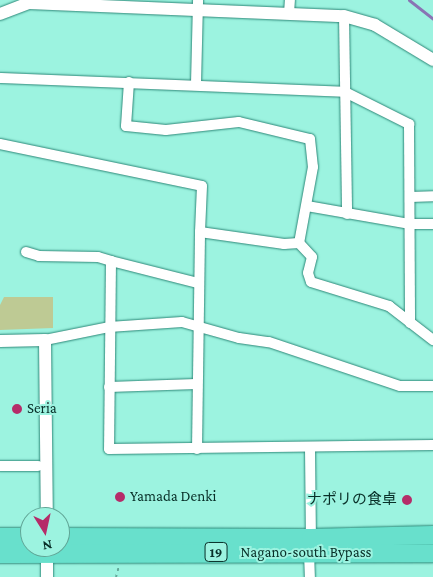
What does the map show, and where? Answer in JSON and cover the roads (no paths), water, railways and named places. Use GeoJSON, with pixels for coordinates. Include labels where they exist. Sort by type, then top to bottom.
{"type":"FeatureCollection","features":[{"type":"Feature","properties":{"kind":"highway","name":"Nagano-south Bypass"},"geometry":{"type":"LineString","coordinates":[[70,550],[310,545],[433,535]]}},
{"type":"Feature","properties":{"kind":"highway"},"geometry":{"type":"LineString","coordinates":[[0,537],[20,536]]}},
{"type":"Feature","properties":{"kind":"highway","name":"Nagano-south Bypass"},"geometry":{"type":"LineString","coordinates":[[70,537],[310,545],[433,553]]}},
{"type":"Feature","properties":{"kind":"highway","name":"Nagano-south Bypass"},"geometry":{"type":"LineString","coordinates":[[0,554],[20,552]]}},
{"type":"Feature","properties":{"kind":"street"},"geometry":{"type":"LineString","coordinates":[[289,14],[290,0]]}},
{"type":"Feature","properties":{"kind":"street"},"geometry":{"type":"LineString","coordinates":[[0,14],[29,2],[198,5],[289,14],[344,16],[375,26],[433,60]]}},
{"type":"Feature","properties":{"kind":"street"},"geometry":{"type":"LineString","coordinates":[[196,84],[198,5]]}},
{"type":"Feature","properties":{"kind":"street"},"geometry":{"type":"LineString","coordinates":[[344,16],[347,214]]}},
{"type":"Feature","properties":{"kind":"street"},"geometry":{"type":"LineString","coordinates":[[0,78],[196,84],[345,92],[409,124],[410,323]]}},
{"type":"Feature","properties":{"kind":"street"},"geometry":{"type":"LineString","coordinates":[[129,82],[126,126],[173,130],[239,122],[310,139],[313,167],[299,243]]}},
{"type":"Feature","properties":{"kind":"street"},"geometry":{"type":"LineString","coordinates":[[0,144],[202,186],[198,283],[200,326],[197,336],[196,384],[197,449]]}},
{"type":"Feature","properties":{"kind":"street"},"geometry":{"type":"LineString","coordinates":[[410,197],[433,196]]}},
{"type":"Feature","properties":{"kind":"street"},"geometry":{"type":"LineString","coordinates":[[307,206],[410,224],[433,224]]}},
{"type":"Feature","properties":{"kind":"street"},"geometry":{"type":"LineString","coordinates":[[200,232],[284,244],[299,243]]}},
{"type":"Feature","properties":{"kind":"street"},"geometry":{"type":"LineString","coordinates":[[299,243],[312,257],[308,273],[311,282],[388,306],[433,340]]}},
{"type":"Feature","properties":{"kind":"street"},"geometry":{"type":"LineString","coordinates":[[26,252],[39,256],[98,257],[198,283]]}},
{"type":"Feature","properties":{"kind":"street"},"geometry":{"type":"LineString","coordinates":[[111,261],[109,449],[433,445]]}},
{"type":"Feature","properties":{"kind":"street"},"geometry":{"type":"LineString","coordinates":[[0,341],[45,340],[109,327],[182,322],[239,338],[269,342],[400,386],[433,386]]}},
{"type":"Feature","properties":{"kind":"street"},"geometry":{"type":"LineString","coordinates":[[45,340],[47,507]]}},
{"type":"Feature","properties":{"kind":"street"},"geometry":{"type":"LineString","coordinates":[[109,387],[196,384]]}},
{"type":"Feature","properties":{"kind":"street"},"geometry":{"type":"LineString","coordinates":[[310,448],[310,577]]}},
{"type":"Feature","properties":{"kind":"street"},"geometry":{"type":"LineString","coordinates":[[0,466],[38,466]]}},
{"type":"Feature","properties":{"kind":"street"},"geometry":{"type":"LineString","coordinates":[[47,557],[47,577]]}},
{"type":"Feature","properties":{"kind":"waterway"},"geometry":{"type":"LineString","coordinates":[[409,0],[433,19]]}},
{"type":"Feature","properties":{"kind":"place","name":"Seria"},"geometry":{"type":"Point","coordinates":[17,409]}},
{"type":"Feature","properties":{"kind":"place","name":"Yamada Denki"},"geometry":{"type":"Point","coordinates":[120,497]}},
{"type":"Feature","properties":{"kind":"place","name":"ナポリの食卓"},"geometry":{"type":"Point","coordinates":[407,500]}}]}
